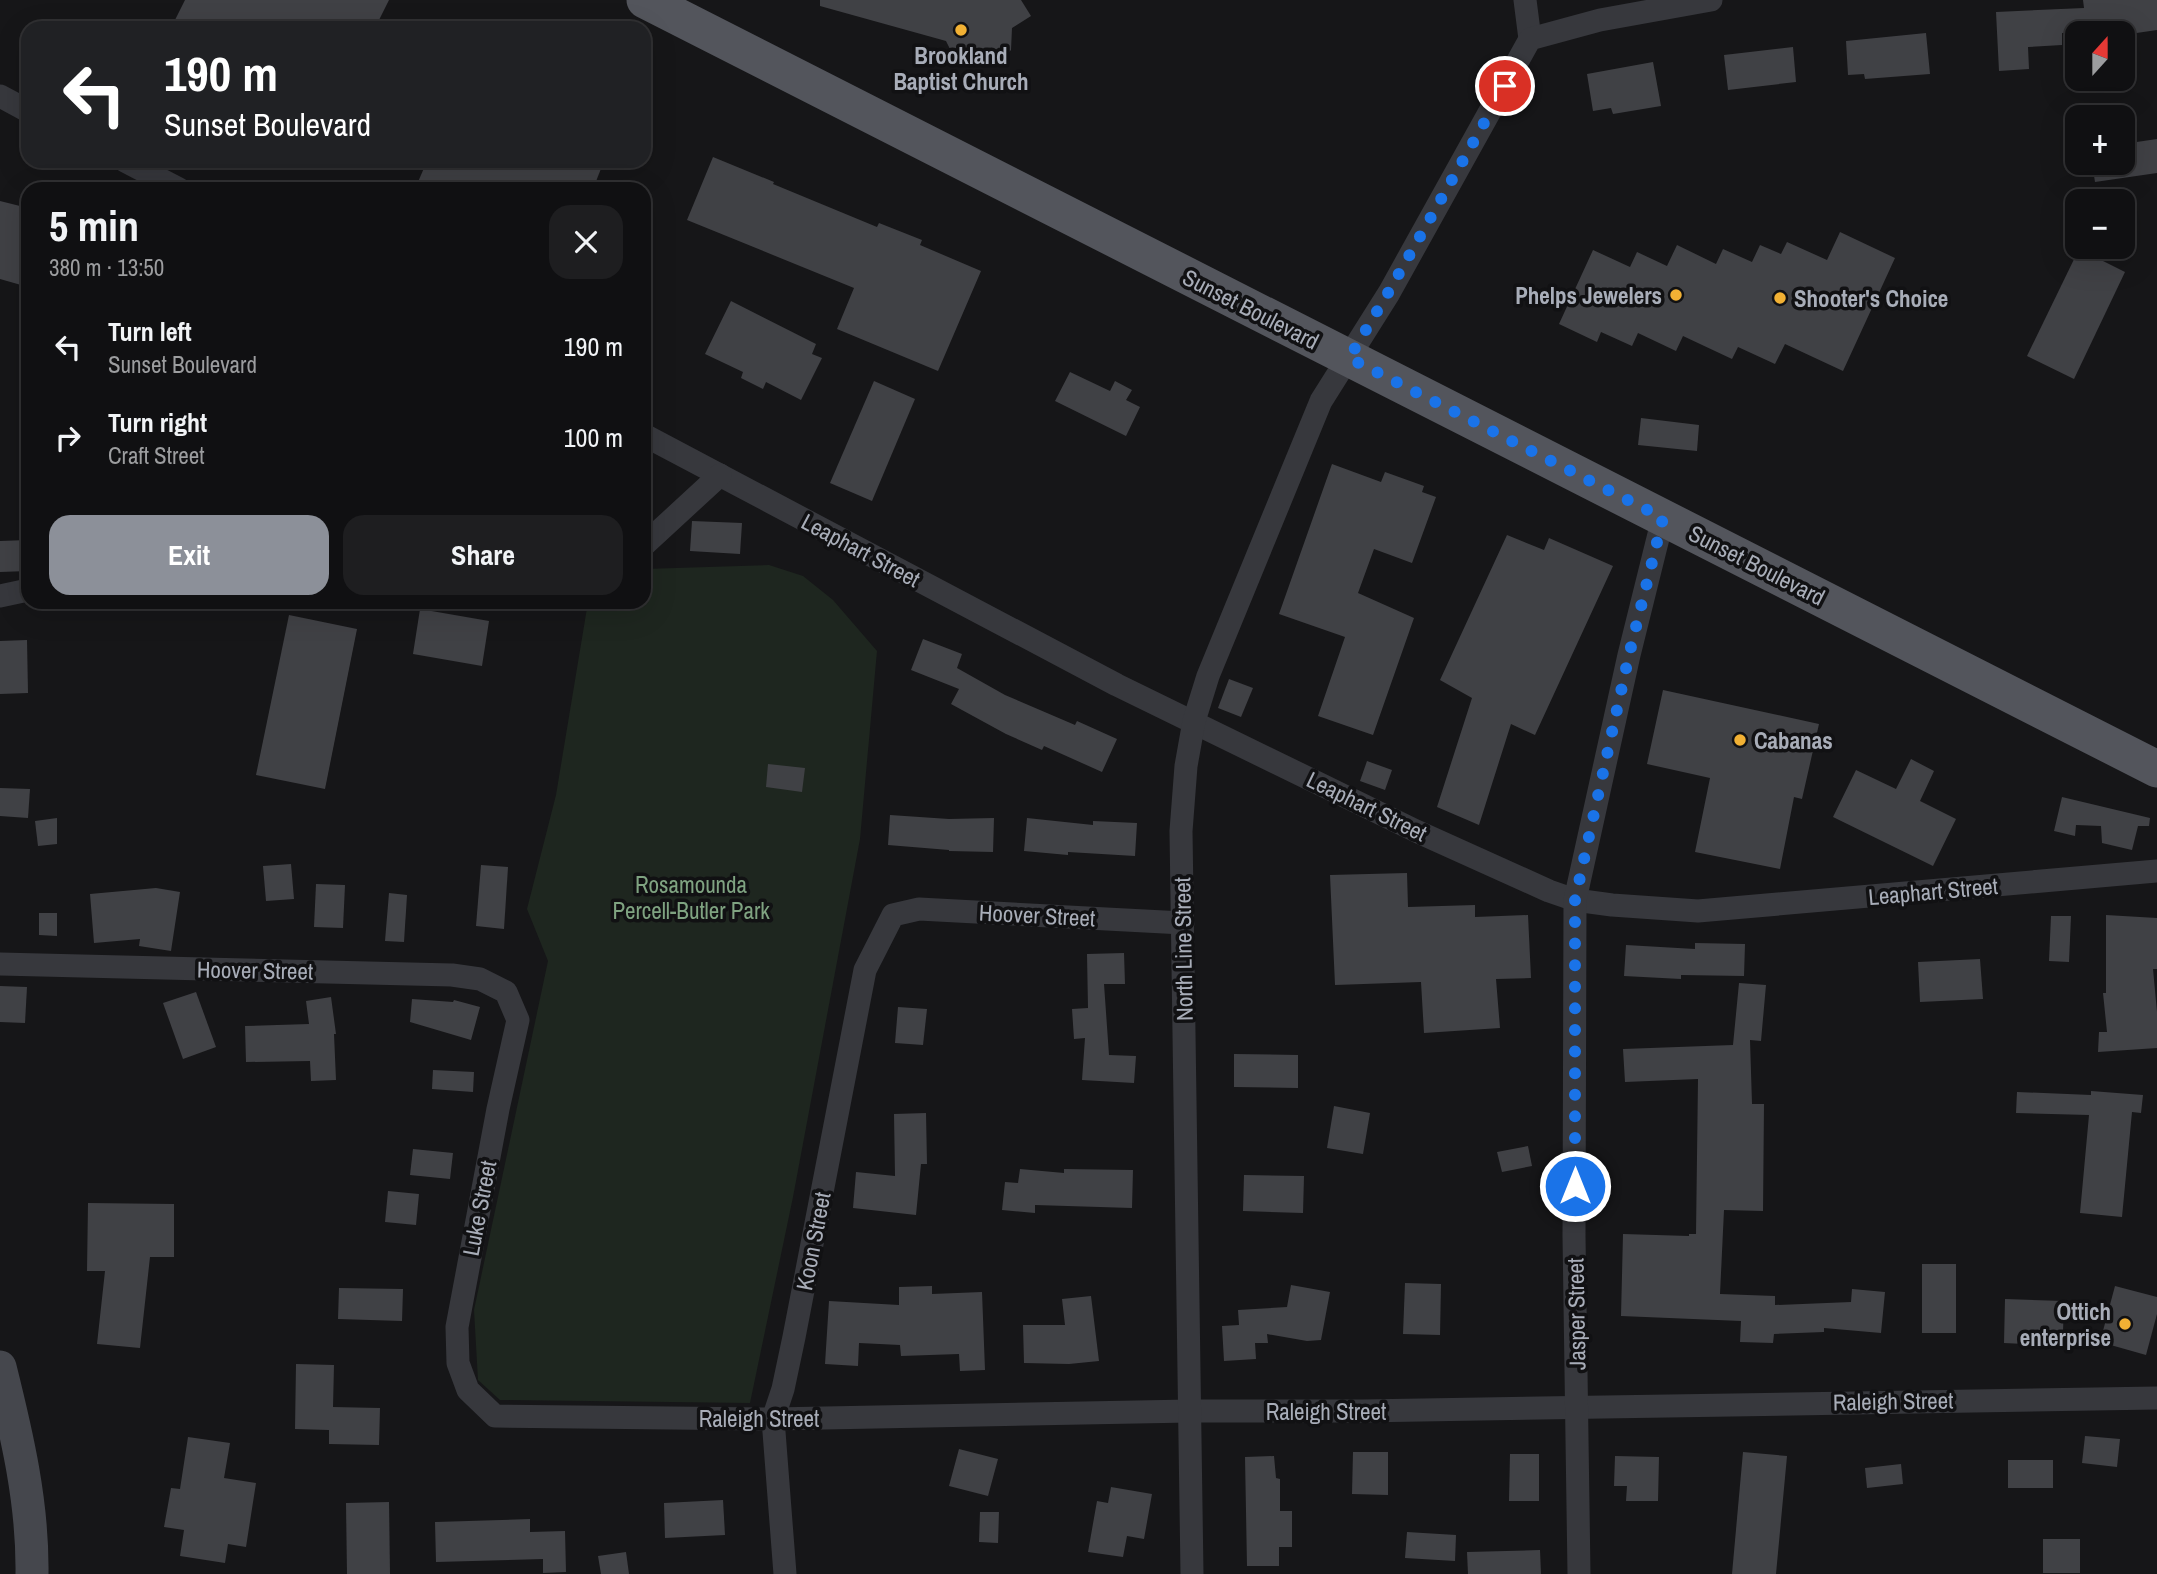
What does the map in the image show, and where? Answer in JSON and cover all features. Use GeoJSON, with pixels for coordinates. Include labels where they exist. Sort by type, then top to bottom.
{"type":"FeatureCollection","features":[{"type":"Feature","properties":{"kind":"main road","name":"Sunset Boulevard"},"geometry":{"type":"LineString","coordinates":[[645,0],[2157,769]]}},
{"type":"Feature","properties":{"kind":"main road"},"geometry":{"type":"LineString","coordinates":[[0,1367],[20,1444],[32,1544],[32,1574]]}},
{"type":"Feature","properties":{"kind":"street"},"geometry":{"type":"LineString","coordinates":[[1525,0],[1531,39],[1600,20],[1711,0]]}},
{"type":"Feature","properties":{"kind":"street","name":"North Line Street"},"geometry":{"type":"LineString","coordinates":[[1192,1574],[1181,831],[1186,766],[1194,721],[1208,676],[1321,401],[1388,293],[1531,39]]}},
{"type":"Feature","properties":{"kind":"street"},"geometry":{"type":"LineString","coordinates":[[0,96],[21,107]]}},
{"type":"Feature","properties":{"kind":"street"},"geometry":{"type":"LineString","coordinates":[[138,168],[166,182]]}},
{"type":"Feature","properties":{"kind":"street","name":"Leaphart Street"},"geometry":{"type":"LineString","coordinates":[[651,439],[1117,685],[1416,831],[1575,900],[1698,911],[2157,871]]}},
{"type":"Feature","properties":{"kind":"street"},"geometry":{"type":"LineString","coordinates":[[651,539],[720,475]]}},
{"type":"Feature","properties":{"kind":"street","name":"Jasper Street"},"geometry":{"type":"LineString","coordinates":[[1579,1574],[1574,1236],[1575,900],[1629,655],[1663,518]]}},
{"type":"Feature","properties":{"kind":"street"},"geometry":{"type":"LineString","coordinates":[[0,596],[21,592]]}},
{"type":"Feature","properties":{"kind":"street","name":"Hoover Street"},"geometry":{"type":"LineString","coordinates":[[892,915],[919,909],[1182,923]]}},
{"type":"Feature","properties":{"kind":"street","name":"Koon Street"},"geometry":{"type":"LineString","coordinates":[[785,1574],[773,1419],[783,1389],[794,1337],[865,970],[892,915]]}},
{"type":"Feature","properties":{"kind":"street","name":"Hoover Street"},"geometry":{"type":"LineString","coordinates":[[0,964],[452,975],[480,979],[506,992]]}},
{"type":"Feature","properties":{"kind":"street","name":"Luke Street"},"geometry":{"type":"LineString","coordinates":[[495,1416],[468,1390],[458,1363],[457,1327],[498,1109],[518,1020],[506,992]]}},
{"type":"Feature","properties":{"kind":"street","name":"Raleigh Street"},"geometry":{"type":"LineString","coordinates":[[495,1416],[773,1419],[1189,1410],[1363,1411],[2157,1398]]}},
{"type":"Feature","properties":{"kind":"green space","name":"Rosamounda Percell-Butler Park"},"geometry":{"type":"Polygon","coordinates":[[[769,565],[803,576],[833,600],[877,651],[860,839],[793,1197],[750,1403],[500,1400],[478,1380],[474,1310],[548,961],[527,909],[556,795],[587,609],[651,609],[651,569],[769,565]]]}},
{"type":"Feature","properties":{"kind":"building"},"geometry":{"type":"Polygon","coordinates":[[[185,0],[389,0],[378,21],[174,21],[185,0]]]}},
{"type":"Feature","properties":{"kind":"building","name":"Brookland Baptist Church"},"geometry":{"type":"Polygon","coordinates":[[[820,0],[1021,0],[1031,16],[1012,28],[1011,50],[1002,60],[994,60],[973,51],[966,54],[963,49],[953,55],[946,41],[820,6],[820,0]]]}},
{"type":"Feature","properties":{"kind":"building"},"geometry":{"type":"Polygon","coordinates":[[[2083,0],[2157,0],[2157,30],[2135,33],[2135,21],[2065,21],[2062,45],[2028,47],[2029,69],[1999,71],[1996,12],[2084,8],[2083,0]]]}},
{"type":"Feature","properties":{"kind":"building"},"geometry":{"type":"Polygon","coordinates":[[[1926,33],[1930,74],[1865,79],[1864,74],[1848,75],[1846,41],[1926,33]]]}},
{"type":"Feature","properties":{"kind":"building"},"geometry":{"type":"Polygon","coordinates":[[[1793,47],[1796,82],[1728,90],[1724,55],[1793,47]]]}},
{"type":"Feature","properties":{"kind":"building"},"geometry":{"type":"Polygon","coordinates":[[[1653,62],[1661,106],[1613,114],[1611,108],[1593,111],[1587,74],[1653,62]]]}},
{"type":"Feature","properties":{"kind":"building"},"geometry":{"type":"Polygon","coordinates":[[[2157,139],[2157,173],[2095,182],[2094,175],[2135,175],[2135,142],[2157,139]]]}},
{"type":"Feature","properties":{"kind":"building"},"geometry":{"type":"Polygon","coordinates":[[[713,157],[877,227],[879,223],[922,240],[920,245],[981,271],[938,371],[837,329],[854,288],[687,220],[713,157]]]}},
{"type":"Feature","properties":{"kind":"building"},"geometry":{"type":"Polygon","coordinates":[[[424,168],[601,168],[596,182],[418,182],[424,168]]]}},
{"type":"Feature","properties":{"kind":"building"},"geometry":{"type":"Polygon","coordinates":[[[0,201],[21,206],[21,285],[0,279],[0,201]]]}},
{"type":"Feature","properties":{"kind":"building"},"geometry":{"type":"Polygon","coordinates":[[[1840,232],[1895,258],[1843,371],[1785,344],[1775,364],[1738,347],[1732,359],[1683,336],[1676,351],[1638,333],[1632,346],[1601,332],[1597,342],[1559,324],[1593,250],[1630,267],[1637,252],[1667,266],[1677,245],[1716,264],[1723,249],[1752,262],[1760,245],[1781,254],[1787,242],[1827,260],[1840,232]]]}},
{"type":"Feature","properties":{"kind":"building"},"geometry":{"type":"Polygon","coordinates":[[[2074,259],[2099,259],[2125,272],[2074,379],[2027,356],[2074,259]]]}},
{"type":"Feature","properties":{"kind":"building"},"geometry":{"type":"Polygon","coordinates":[[[731,301],[816,344],[812,354],[822,358],[801,400],[766,382],[763,389],[741,378],[743,372],[705,354],[731,301]]]}},
{"type":"Feature","properties":{"kind":"building"},"geometry":{"type":"Polygon","coordinates":[[[1070,372],[1110,391],[1115,381],[1132,390],[1126,400],[1140,407],[1126,436],[1055,401],[1070,372]]]}},
{"type":"Feature","properties":{"kind":"building"},"geometry":{"type":"Polygon","coordinates":[[[874,381],[915,399],[872,501],[830,483],[874,381]]]}},
{"type":"Feature","properties":{"kind":"building"},"geometry":{"type":"Polygon","coordinates":[[[1641,418],[1699,425],[1697,451],[1638,445],[1641,418]]]}},
{"type":"Feature","properties":{"kind":"building"},"geometry":{"type":"Polygon","coordinates":[[[1332,464],[1381,482],[1385,472],[1424,486],[1422,492],[1436,497],[1412,563],[1374,549],[1358,593],[1414,618],[1373,735],[1318,716],[1345,637],[1279,614],[1332,464]]]}},
{"type":"Feature","properties":{"kind":"building"},"geometry":{"type":"Polygon","coordinates":[[[692,521],[742,523],[740,554],[690,551],[692,521]]]}},
{"type":"Feature","properties":{"kind":"building"},"geometry":{"type":"Polygon","coordinates":[[[1507,535],[1544,550],[1549,538],[1613,566],[1535,735],[1511,724],[1479,825],[1437,807],[1472,698],[1440,680],[1507,535]]]}},
{"type":"Feature","properties":{"kind":"building"},"geometry":{"type":"Polygon","coordinates":[[[21,540],[21,571],[0,572],[0,541],[21,540]]]}},
{"type":"Feature","properties":{"kind":"building"},"geometry":{"type":"Polygon","coordinates":[[[420,609],[489,621],[482,666],[413,654],[420,609]]]}},
{"type":"Feature","properties":{"kind":"building"},"geometry":{"type":"Polygon","coordinates":[[[289,615],[357,629],[325,789],[256,775],[289,615]]]}},
{"type":"Feature","properties":{"kind":"building"},"geometry":{"type":"Polygon","coordinates":[[[923,639],[962,654],[957,668],[1005,695],[1075,725],[1077,721],[1117,739],[1102,772],[1044,746],[1042,750],[1006,734],[951,704],[959,689],[911,670],[923,639]]]}},
{"type":"Feature","properties":{"kind":"building"},"geometry":{"type":"Polygon","coordinates":[[[27,640],[28,693],[0,694],[0,641],[27,640]]]}},
{"type":"Feature","properties":{"kind":"building"},"geometry":{"type":"Polygon","coordinates":[[[1229,679],[1253,688],[1241,717],[1218,708],[1229,679]]]}},
{"type":"Feature","properties":{"kind":"building"},"geometry":{"type":"Polygon","coordinates":[[[1663,690],[1819,724],[1802,799],[1794,797],[1780,869],[1695,852],[1710,778],[1647,764],[1663,690]]]}},
{"type":"Feature","properties":{"kind":"building"},"geometry":{"type":"Polygon","coordinates":[[[1911,759],[1934,771],[1920,801],[1956,819],[1933,866],[1833,817],[1856,770],[1896,789],[1911,759]]]}},
{"type":"Feature","properties":{"kind":"building"},"geometry":{"type":"Polygon","coordinates":[[[1367,761],[1392,770],[1385,790],[1360,781],[1367,761]]]}},
{"type":"Feature","properties":{"kind":"building"},"geometry":{"type":"Polygon","coordinates":[[[768,764],[805,768],[802,792],[766,787],[768,764]]]}},
{"type":"Feature","properties":{"kind":"building"},"geometry":{"type":"Polygon","coordinates":[[[0,788],[30,789],[28,818],[0,816],[0,788]]]}},
{"type":"Feature","properties":{"kind":"building"},"geometry":{"type":"Polygon","coordinates":[[[2062,797],[2150,818],[2149,826],[2138,826],[2132,850],[2102,843],[2101,826],[2076,825],[2075,836],[2054,831],[2062,797]]]}},
{"type":"Feature","properties":{"kind":"building"},"geometry":{"type":"Polygon","coordinates":[[[890,815],[949,819],[994,818],[993,852],[888,845],[890,815]]]}},
{"type":"Feature","properties":{"kind":"building"},"geometry":{"type":"Polygon","coordinates":[[[57,818],[57,844],[38,846],[35,821],[57,818]]]}},
{"type":"Feature","properties":{"kind":"building"},"geometry":{"type":"Polygon","coordinates":[[[1027,818],[1093,825],[1093,821],[1137,823],[1135,856],[1024,851],[1027,818]]]}},
{"type":"Feature","properties":{"kind":"building"},"geometry":{"type":"Polygon","coordinates":[[[291,864],[294,899],[266,901],[263,866],[291,864]]]}},
{"type":"Feature","properties":{"kind":"building"},"geometry":{"type":"Polygon","coordinates":[[[481,865],[508,867],[504,929],[476,926],[481,865]]]}},
{"type":"Feature","properties":{"kind":"building"},"geometry":{"type":"Polygon","coordinates":[[[1407,873],[1408,907],[1475,905],[1475,917],[1528,915],[1531,978],[1496,979],[1500,1028],[1424,1033],[1421,982],[1335,985],[1330,875],[1407,873]]]}},
{"type":"Feature","properties":{"kind":"building"},"geometry":{"type":"Polygon","coordinates":[[[316,884],[345,885],[343,928],[314,927],[316,884]]]}},
{"type":"Feature","properties":{"kind":"building"},"geometry":{"type":"Polygon","coordinates":[[[156,888],[180,892],[171,951],[139,946],[140,939],[94,943],[90,894],[156,888]]]}},
{"type":"Feature","properties":{"kind":"building"},"geometry":{"type":"Polygon","coordinates":[[[389,893],[407,895],[404,942],[385,941],[389,893]]]}},
{"type":"Feature","properties":{"kind":"building"},"geometry":{"type":"Polygon","coordinates":[[[39,913],[57,913],[57,936],[39,935],[39,913]]]}},
{"type":"Feature","properties":{"kind":"building"},"geometry":{"type":"Polygon","coordinates":[[[2106,915],[2157,918],[2157,969],[2153,969],[2157,1048],[2098,1052],[2099,1032],[2107,1032],[2103,993],[2106,993],[2106,915]]]}},
{"type":"Feature","properties":{"kind":"building"},"geometry":{"type":"Polygon","coordinates":[[[2051,916],[2071,916],[2069,962],[2049,961],[2051,916]]]}},
{"type":"Feature","properties":{"kind":"building"},"geometry":{"type":"Polygon","coordinates":[[[1695,943],[1745,944],[1744,976],[1681,975],[1681,979],[1624,976],[1626,945],[1695,949],[1695,943]]]}},
{"type":"Feature","properties":{"kind":"building"},"geometry":{"type":"Polygon","coordinates":[[[1124,953],[1125,984],[1104,984],[1109,1055],[1136,1056],[1134,1083],[1082,1080],[1085,1038],[1074,1039],[1072,1009],[1088,1008],[1087,954],[1124,953]]]}},
{"type":"Feature","properties":{"kind":"building"},"geometry":{"type":"Polygon","coordinates":[[[1980,959],[1983,999],[1920,1002],[1918,962],[1980,959]]]}},
{"type":"Feature","properties":{"kind":"building"},"geometry":{"type":"Polygon","coordinates":[[[1739,983],[1766,985],[1761,1041],[1750,1040],[1752,1104],[1764,1104],[1763,1211],[1724,1210],[1720,1294],[1775,1296],[1775,1305],[1851,1302],[1852,1289],[1885,1292],[1881,1333],[1824,1328],[1824,1332],[1774,1334],[1773,1343],[1740,1342],[1741,1321],[1621,1316],[1623,1234],[1696,1234],[1698,1079],[1625,1082],[1623,1049],[1733,1045],[1739,983]]]}},
{"type":"Feature","properties":{"kind":"building"},"geometry":{"type":"Polygon","coordinates":[[[0,986],[27,987],[25,1023],[0,1022],[0,986]]]}},
{"type":"Feature","properties":{"kind":"building"},"geometry":{"type":"Polygon","coordinates":[[[196,992],[216,1047],[183,1059],[163,1003],[196,992]]]}},
{"type":"Feature","properties":{"kind":"building"},"geometry":{"type":"Polygon","coordinates":[[[331,997],[336,1034],[336,1080],[311,1081],[310,1061],[246,1062],[245,1026],[309,1024],[306,1001],[331,997]]]}},
{"type":"Feature","properties":{"kind":"building"},"geometry":{"type":"Polygon","coordinates":[[[412,999],[454,1000],[480,1007],[471,1040],[410,1022],[412,999]]]}},
{"type":"Feature","properties":{"kind":"building"},"geometry":{"type":"Polygon","coordinates":[[[898,1007],[927,1009],[923,1045],[895,1043],[898,1007]]]}},
{"type":"Feature","properties":{"kind":"building"},"geometry":{"type":"Polygon","coordinates":[[[1234,1054],[1298,1055],[1298,1088],[1234,1087],[1234,1054]]]}},
{"type":"Feature","properties":{"kind":"building"},"geometry":{"type":"Polygon","coordinates":[[[433,1070],[474,1072],[473,1092],[432,1089],[433,1070]]]}},
{"type":"Feature","properties":{"kind":"building"},"geometry":{"type":"Polygon","coordinates":[[[2091,1091],[2143,1095],[2141,1113],[2132,1112],[2122,1217],[2080,1213],[2089,1115],[2016,1113],[2017,1092],[2091,1095],[2091,1091]]]}},
{"type":"Feature","properties":{"kind":"building"},"geometry":{"type":"Polygon","coordinates":[[[1334,1106],[1370,1113],[1363,1154],[1327,1148],[1334,1106]]]}},
{"type":"Feature","properties":{"kind":"building"},"geometry":{"type":"Polygon","coordinates":[[[926,1113],[927,1164],[921,1164],[916,1215],[853,1208],[856,1172],[895,1176],[894,1114],[926,1113]]]}},
{"type":"Feature","properties":{"kind":"building"},"geometry":{"type":"Polygon","coordinates":[[[1528,1146],[1532,1166],[1502,1172],[1497,1152],[1528,1146]]]}},
{"type":"Feature","properties":{"kind":"building"},"geometry":{"type":"Polygon","coordinates":[[[413,1149],[453,1153],[450,1179],[410,1175],[413,1149]]]}},
{"type":"Feature","properties":{"kind":"building"},"geometry":{"type":"Polygon","coordinates":[[[1020,1169],[1064,1173],[1064,1169],[1133,1170],[1132,1208],[1035,1205],[1035,1213],[1002,1210],[1005,1182],[1018,1183],[1020,1169]]]}},
{"type":"Feature","properties":{"kind":"building"},"geometry":{"type":"Polygon","coordinates":[[[1244,1175],[1304,1176],[1303,1213],[1243,1211],[1244,1175]]]}},
{"type":"Feature","properties":{"kind":"building"},"geometry":{"type":"Polygon","coordinates":[[[388,1191],[419,1194],[416,1225],[385,1222],[388,1191]]]}},
{"type":"Feature","properties":{"kind":"building"},"geometry":{"type":"Polygon","coordinates":[[[88,1203],[174,1204],[174,1257],[150,1257],[140,1348],[97,1344],[105,1271],[87,1271],[88,1203]]]}},
{"type":"Feature","properties":{"kind":"building"},"geometry":{"type":"Polygon","coordinates":[[[1922,1264],[1956,1264],[1956,1333],[1922,1333],[1922,1264]]]}},
{"type":"Feature","properties":{"kind":"building"},"geometry":{"type":"Polygon","coordinates":[[[1405,1283],[1441,1284],[1440,1335],[1403,1334],[1405,1283]]]}},
{"type":"Feature","properties":{"kind":"building"},"geometry":{"type":"Polygon","coordinates":[[[1291,1285],[1330,1292],[1321,1340],[1307,1341],[1267,1334],[1268,1343],[1255,1343],[1256,1359],[1224,1361],[1222,1326],[1239,1325],[1238,1310],[1287,1307],[1291,1285]]]}},
{"type":"Feature","properties":{"kind":"building"},"geometry":{"type":"Polygon","coordinates":[[[932,1286],[932,1294],[982,1292],[985,1370],[960,1371],[959,1354],[901,1356],[900,1345],[859,1343],[858,1366],[825,1364],[829,1301],[899,1305],[899,1287],[932,1286]]]}},
{"type":"Feature","properties":{"kind":"building"},"geometry":{"type":"Polygon","coordinates":[[[2115,1286],[2157,1297],[2157,1314],[2146,1355],[2100,1342],[2115,1286]]]}},
{"type":"Feature","properties":{"kind":"building"},"geometry":{"type":"Polygon","coordinates":[[[339,1288],[403,1289],[402,1321],[338,1319],[339,1288]]]}},
{"type":"Feature","properties":{"kind":"building"},"geometry":{"type":"Polygon","coordinates":[[[1091,1296],[1099,1361],[1069,1364],[1024,1363],[1023,1325],[1065,1325],[1062,1299],[1091,1296]]]}},
{"type":"Feature","properties":{"kind":"building"},"geometry":{"type":"Polygon","coordinates":[[[2005,1299],[2064,1301],[2063,1332],[2043,1331],[2043,1345],[2004,1343],[2005,1299]]]}},
{"type":"Feature","properties":{"kind":"building"},"geometry":{"type":"Polygon","coordinates":[[[296,1364],[334,1365],[333,1407],[380,1408],[379,1445],[329,1444],[329,1430],[295,1429],[296,1364]]]}},
{"type":"Feature","properties":{"kind":"building"},"geometry":{"type":"Polygon","coordinates":[[[2085,1436],[2120,1439],[2117,1467],[2082,1463],[2085,1436]]]}},
{"type":"Feature","properties":{"kind":"building"},"geometry":{"type":"Polygon","coordinates":[[[188,1437],[230,1443],[224,1478],[256,1483],[246,1547],[228,1544],[225,1563],[180,1556],[184,1530],[164,1527],[171,1488],[180,1489],[188,1437]]]}},
{"type":"Feature","properties":{"kind":"building"},"geometry":{"type":"Polygon","coordinates":[[[959,1449],[998,1459],[988,1496],[949,1486],[959,1449]]]}},
{"type":"Feature","properties":{"kind":"building"},"geometry":{"type":"Polygon","coordinates":[[[1353,1452],[1388,1452],[1388,1495],[1352,1494],[1353,1452]]]}},
{"type":"Feature","properties":{"kind":"building"},"geometry":{"type":"Polygon","coordinates":[[[1743,1452],[1787,1456],[1776,1574],[1732,1574],[1743,1452]]]}},
{"type":"Feature","properties":{"kind":"building"},"geometry":{"type":"Polygon","coordinates":[[[1510,1454],[1539,1454],[1539,1501],[1509,1501],[1510,1454]]]}},
{"type":"Feature","properties":{"kind":"building"},"geometry":{"type":"Polygon","coordinates":[[[1274,1456],[1276,1478],[1280,1479],[1280,1511],[1292,1511],[1292,1547],[1279,1547],[1279,1566],[1247,1566],[1245,1457],[1274,1456]]]}},
{"type":"Feature","properties":{"kind":"building"},"geometry":{"type":"Polygon","coordinates":[[[1615,1456],[1659,1457],[1658,1501],[1626,1501],[1627,1486],[1614,1486],[1615,1456]]]}},
{"type":"Feature","properties":{"kind":"building"},"geometry":{"type":"Polygon","coordinates":[[[2008,1460],[2053,1460],[2053,1488],[2008,1488],[2008,1460]]]}},
{"type":"Feature","properties":{"kind":"building"},"geometry":{"type":"Polygon","coordinates":[[[1901,1464],[1903,1484],[1867,1488],[1865,1468],[1901,1464]]]}},
{"type":"Feature","properties":{"kind":"building"},"geometry":{"type":"Polygon","coordinates":[[[1111,1487],[1152,1494],[1144,1539],[1127,1536],[1123,1557],[1088,1552],[1097,1501],[1108,1503],[1111,1487]]]}},
{"type":"Feature","properties":{"kind":"building"},"geometry":{"type":"Polygon","coordinates":[[[723,1500],[725,1535],[665,1538],[664,1503],[723,1500]]]}},
{"type":"Feature","properties":{"kind":"building"},"geometry":{"type":"Polygon","coordinates":[[[389,1502],[390,1574],[347,1574],[346,1503],[389,1502]]]}},
{"type":"Feature","properties":{"kind":"building"},"geometry":{"type":"Polygon","coordinates":[[[980,1512],[999,1512],[998,1543],[979,1542],[980,1512]]]}},
{"type":"Feature","properties":{"kind":"building"},"geometry":{"type":"Polygon","coordinates":[[[530,1519],[530,1532],[565,1531],[566,1572],[543,1573],[543,1559],[436,1562],[435,1522],[530,1519]]]}},
{"type":"Feature","properties":{"kind":"building"},"geometry":{"type":"Polygon","coordinates":[[[1407,1532],[1456,1535],[1455,1561],[1405,1558],[1407,1532]]]}},
{"type":"Feature","properties":{"kind":"building"},"geometry":{"type":"Polygon","coordinates":[[[2043,1539],[2080,1539],[2080,1573],[2043,1573],[2043,1539]]]}},
{"type":"Feature","properties":{"kind":"building"},"geometry":{"type":"Polygon","coordinates":[[[1540,1550],[1541,1574],[1468,1574],[1467,1552],[1540,1550]]]}},
{"type":"Feature","properties":{"kind":"building"},"geometry":{"type":"Polygon","coordinates":[[[626,1552],[629,1574],[601,1574],[598,1556],[626,1552]]]}},
{"type":"Feature","properties":{"kind":"place","name":"Brookland Baptist Church"},"geometry":{"type":"Point","coordinates":[961,30]}},
{"type":"Feature","properties":{"kind":"place","name":"Phelps Jewelers"},"geometry":{"type":"Point","coordinates":[1676,295]}},
{"type":"Feature","properties":{"kind":"place","name":"Shooter's Choice"},"geometry":{"type":"Point","coordinates":[1780,298]}},
{"type":"Feature","properties":{"kind":"place","name":"Cabanas"},"geometry":{"type":"Point","coordinates":[1740,740]}},
{"type":"Feature","properties":{"kind":"place","name":"Ottich enterprise"},"geometry":{"type":"Point","coordinates":[2125,1324]}},
{"type":"Feature","properties":{"kind":"route"},"geometry":{"type":"LineString","coordinates":[[1505,86],[1349,358],[1663,518],[1629,655],[1575,900],[1575,1186]]}}]}
